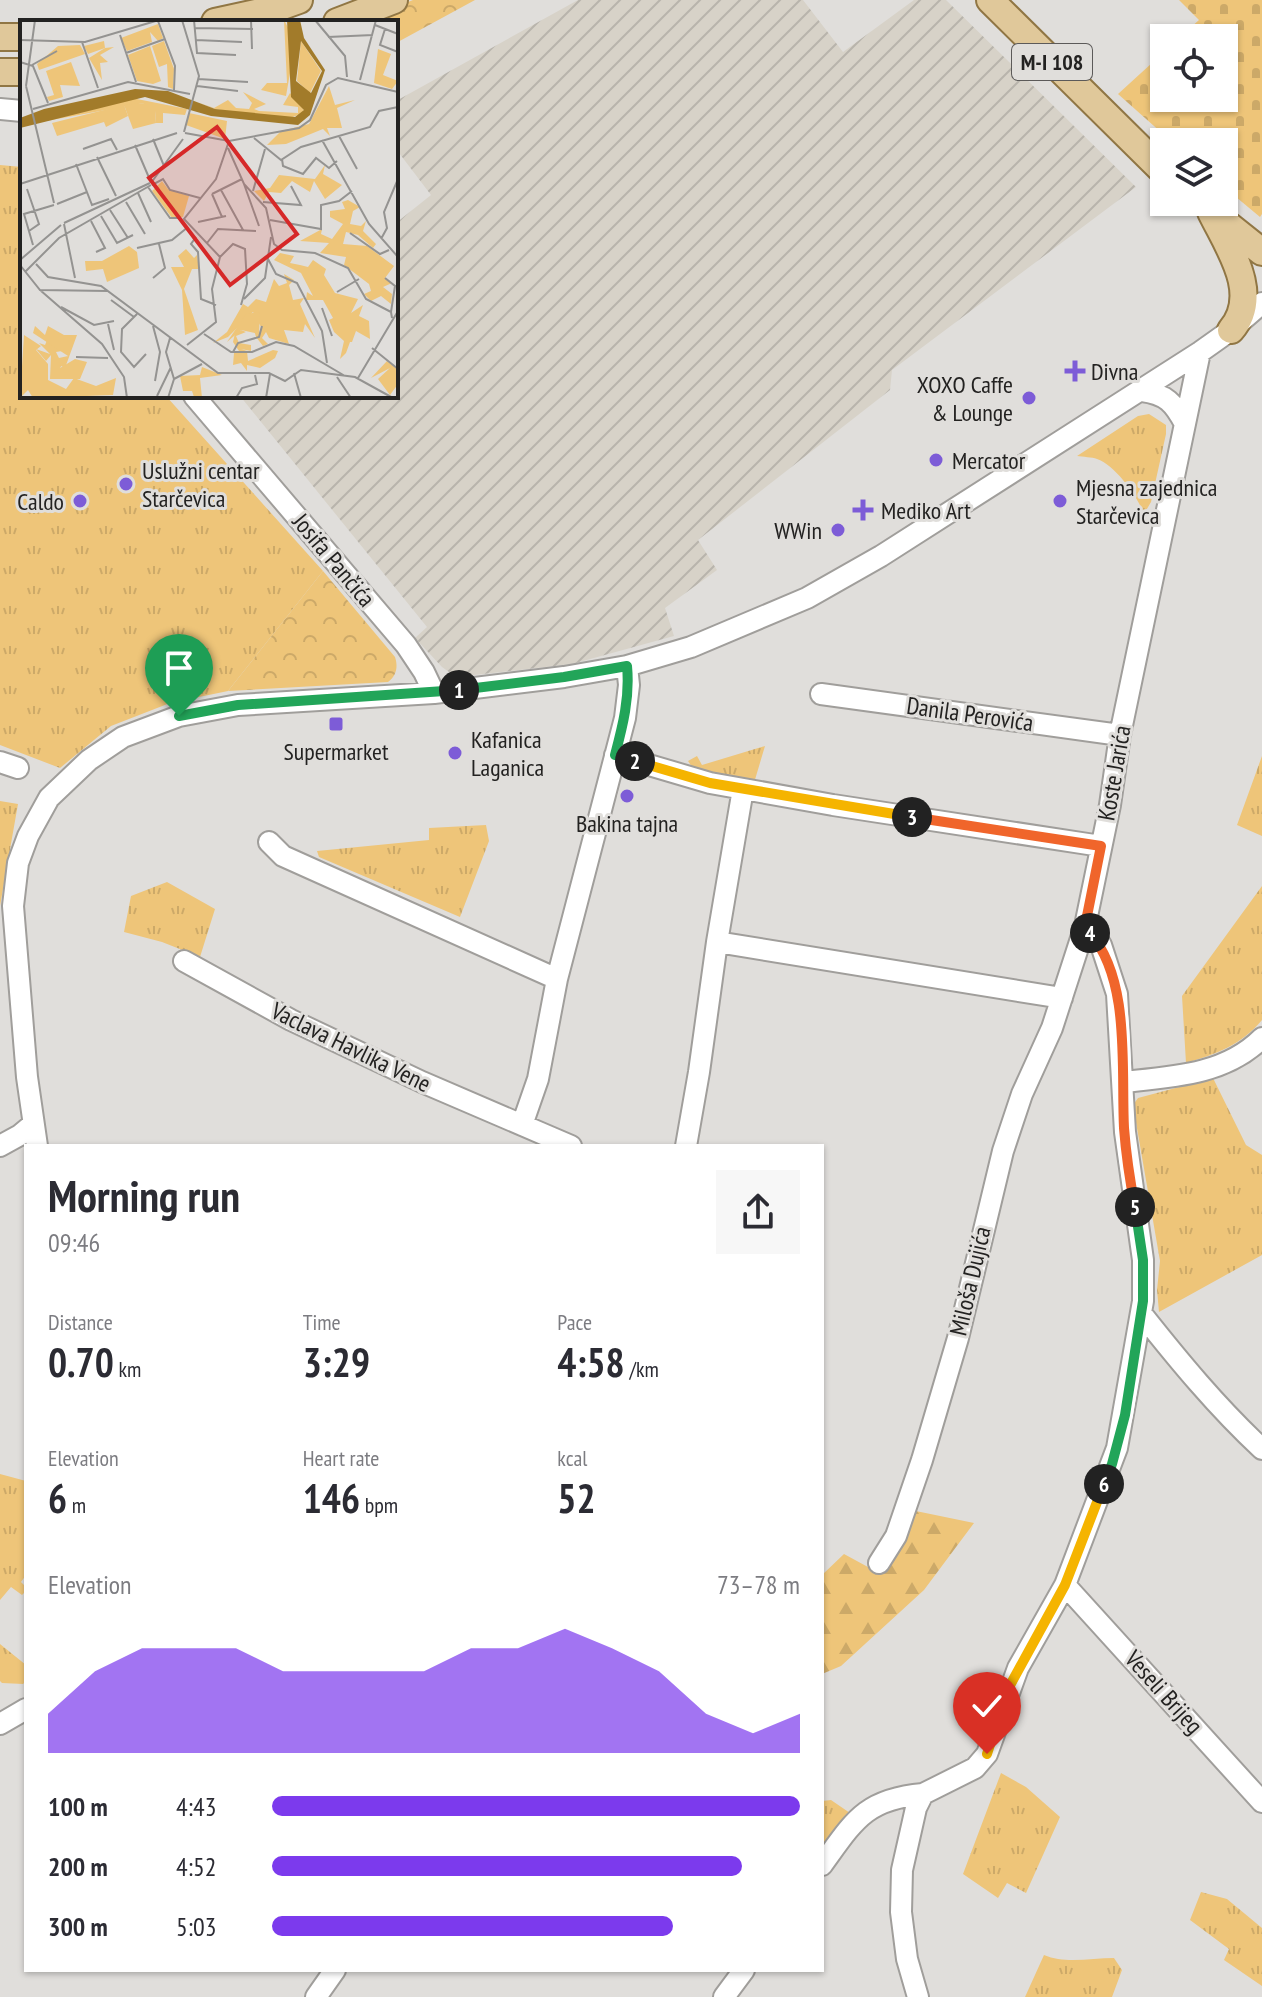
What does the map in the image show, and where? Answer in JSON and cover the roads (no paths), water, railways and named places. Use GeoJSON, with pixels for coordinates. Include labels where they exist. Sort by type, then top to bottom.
{"type":"FeatureCollection","features":[{"type":"Feature","properties":{"kind":"main road"},"geometry":{"type":"LineString","coordinates":[[222,20],[299,0]]}},
{"type":"Feature","properties":{"kind":"main road"},"geometry":{"type":"LineString","coordinates":[[342,20],[394,0]]}},
{"type":"Feature","properties":{"kind":"main road","name":"M-I 108"},"geometry":{"type":"LineString","coordinates":[[990,0],[1150,158]]}},
{"type":"Feature","properties":{"kind":"main road"},"geometry":{"type":"LineString","coordinates":[[1210,216],[1242,279],[1243,314],[1231,330]]}},
{"type":"Feature","properties":{"kind":"main road"},"geometry":{"type":"LineString","coordinates":[[1216,216],[1262,252]]}},
{"type":"Feature","properties":{"kind":"street"},"geometry":{"type":"LineString","coordinates":[[0,109],[20,111]]}},
{"type":"Feature","properties":{"kind":"street"},"geometry":{"type":"LineString","coordinates":[[37,1144],[8,936],[18,863],[38,816],[49,798],[89,760],[123,737],[179,716],[238,705],[434,693],[564,677],[627,666],[691,647],[807,598],[881,556],[1142,391],[1231,330],[1262,303]]}},
{"type":"Feature","properties":{"kind":"street","name":"Koste Jarića"},"geometry":{"type":"LineString","coordinates":[[1085,926],[1120,735],[1200,352]]}},
{"type":"Feature","properties":{"kind":"street"},"geometry":{"type":"LineString","coordinates":[[1142,391],[1159,393],[1171,401],[1185,424]]}},
{"type":"Feature","properties":{"kind":"street","name":"Josifa Pančića"},"geometry":{"type":"LineString","coordinates":[[196,398],[406,645],[434,693]]}},
{"type":"Feature","properties":{"kind":"street"},"geometry":{"type":"LineString","coordinates":[[522,1125],[538,1079],[557,979],[625,718],[629,685],[627,666]]}},
{"type":"Feature","properties":{"kind":"street","name":"Danila Perovića"},"geometry":{"type":"LineString","coordinates":[[821,694],[1120,735]]}},
{"type":"Feature","properties":{"kind":"street"},"geometry":{"type":"LineString","coordinates":[[615,755],[710,783],[1101,846]]}},
{"type":"Feature","properties":{"kind":"street"},"geometry":{"type":"LineString","coordinates":[[686,1144],[743,789]]}},
{"type":"Feature","properties":{"kind":"street"},"geometry":{"type":"LineString","coordinates":[[269,842],[283,856],[557,979]]}},
{"type":"Feature","properties":{"kind":"street"},"geometry":{"type":"LineString","coordinates":[[824,1863],[868,1808],[889,1799],[923,1794],[975,1768],[987,1754],[1018,1668],[1065,1585],[1117,1448],[1141,1313],[1143,1260],[1125,1132],[1117,994],[1101,945],[1085,926]]}},
{"type":"Feature","properties":{"kind":"street","name":"Miloša Dujića"},"geometry":{"type":"LineString","coordinates":[[879,1563],[896,1536],[918,1473],[958,1338],[1003,1151],[1022,1094],[1039,1062],[1085,926]]}},
{"type":"Feature","properties":{"kind":"street"},"geometry":{"type":"LineString","coordinates":[[717,942],[1062,998]]}},
{"type":"Feature","properties":{"kind":"street","name":"Vaclava Havlika Vene"},"geometry":{"type":"LineString","coordinates":[[184,961],[291,1020],[422,1082],[566,1144]]}},
{"type":"Feature","properties":{"kind":"street"},"geometry":{"type":"LineString","coordinates":[[1123,1082],[1181,1076],[1220,1066],[1240,1057],[1262,1038]]}},
{"type":"Feature","properties":{"kind":"street"},"geometry":{"type":"LineString","coordinates":[[0,1146],[32,1125]]}},
{"type":"Feature","properties":{"kind":"street"},"geometry":{"type":"LineString","coordinates":[[1141,1313],[1230,1420],[1262,1449]]}},
{"type":"Feature","properties":{"kind":"street","name":"Veseli Brijeg"},"geometry":{"type":"LineString","coordinates":[[1065,1585],[1262,1802]]}},
{"type":"Feature","properties":{"kind":"street"},"geometry":{"type":"LineString","coordinates":[[0,1724],[24,1710]]}},
{"type":"Feature","properties":{"kind":"street"},"geometry":{"type":"LineString","coordinates":[[918,1997],[907,1959],[901,1912],[902,1870],[916,1808],[923,1794]]}},
{"type":"Feature","properties":{"kind":"street"},"geometry":{"type":"LineString","coordinates":[[316,1997],[334,1972]]}},
{"type":"Feature","properties":{"kind":"street"},"geometry":{"type":"LineString","coordinates":[[724,1997],[743,1972]]}},
{"type":"Feature","properties":{"kind":"place","name":"Divna"},"geometry":{"type":"Point","coordinates":[1075,371]}},
{"type":"Feature","properties":{"kind":"place","name":"XOXO Caffe & Lounge"},"geometry":{"type":"Point","coordinates":[1029,398]}},
{"type":"Feature","properties":{"kind":"place","name":"Mercator"},"geometry":{"type":"Point","coordinates":[936,460]}},
{"type":"Feature","properties":{"kind":"place","name":"Uslužni centar Starčevica"},"geometry":{"type":"Point","coordinates":[126,484]}},
{"type":"Feature","properties":{"kind":"place","name":"Caldo"},"geometry":{"type":"Point","coordinates":[80,501]}},
{"type":"Feature","properties":{"kind":"place","name":"Mjesna zajednica Starčevica"},"geometry":{"type":"Point","coordinates":[1060,501]}},
{"type":"Feature","properties":{"kind":"place","name":"Mediko Art"},"geometry":{"type":"Point","coordinates":[863,510]}},
{"type":"Feature","properties":{"kind":"place","name":"WWin"},"geometry":{"type":"Point","coordinates":[838,530]}},
{"type":"Feature","properties":{"kind":"place","name":"Supermarket"},"geometry":{"type":"Point","coordinates":[336,724]}},
{"type":"Feature","properties":{"kind":"place","name":"Kafanica Laganica"},"geometry":{"type":"Point","coordinates":[455,753]}},
{"type":"Feature","properties":{"kind":"place","name":"Bakina tajna"},"geometry":{"type":"Point","coordinates":[627,796]}}]}
